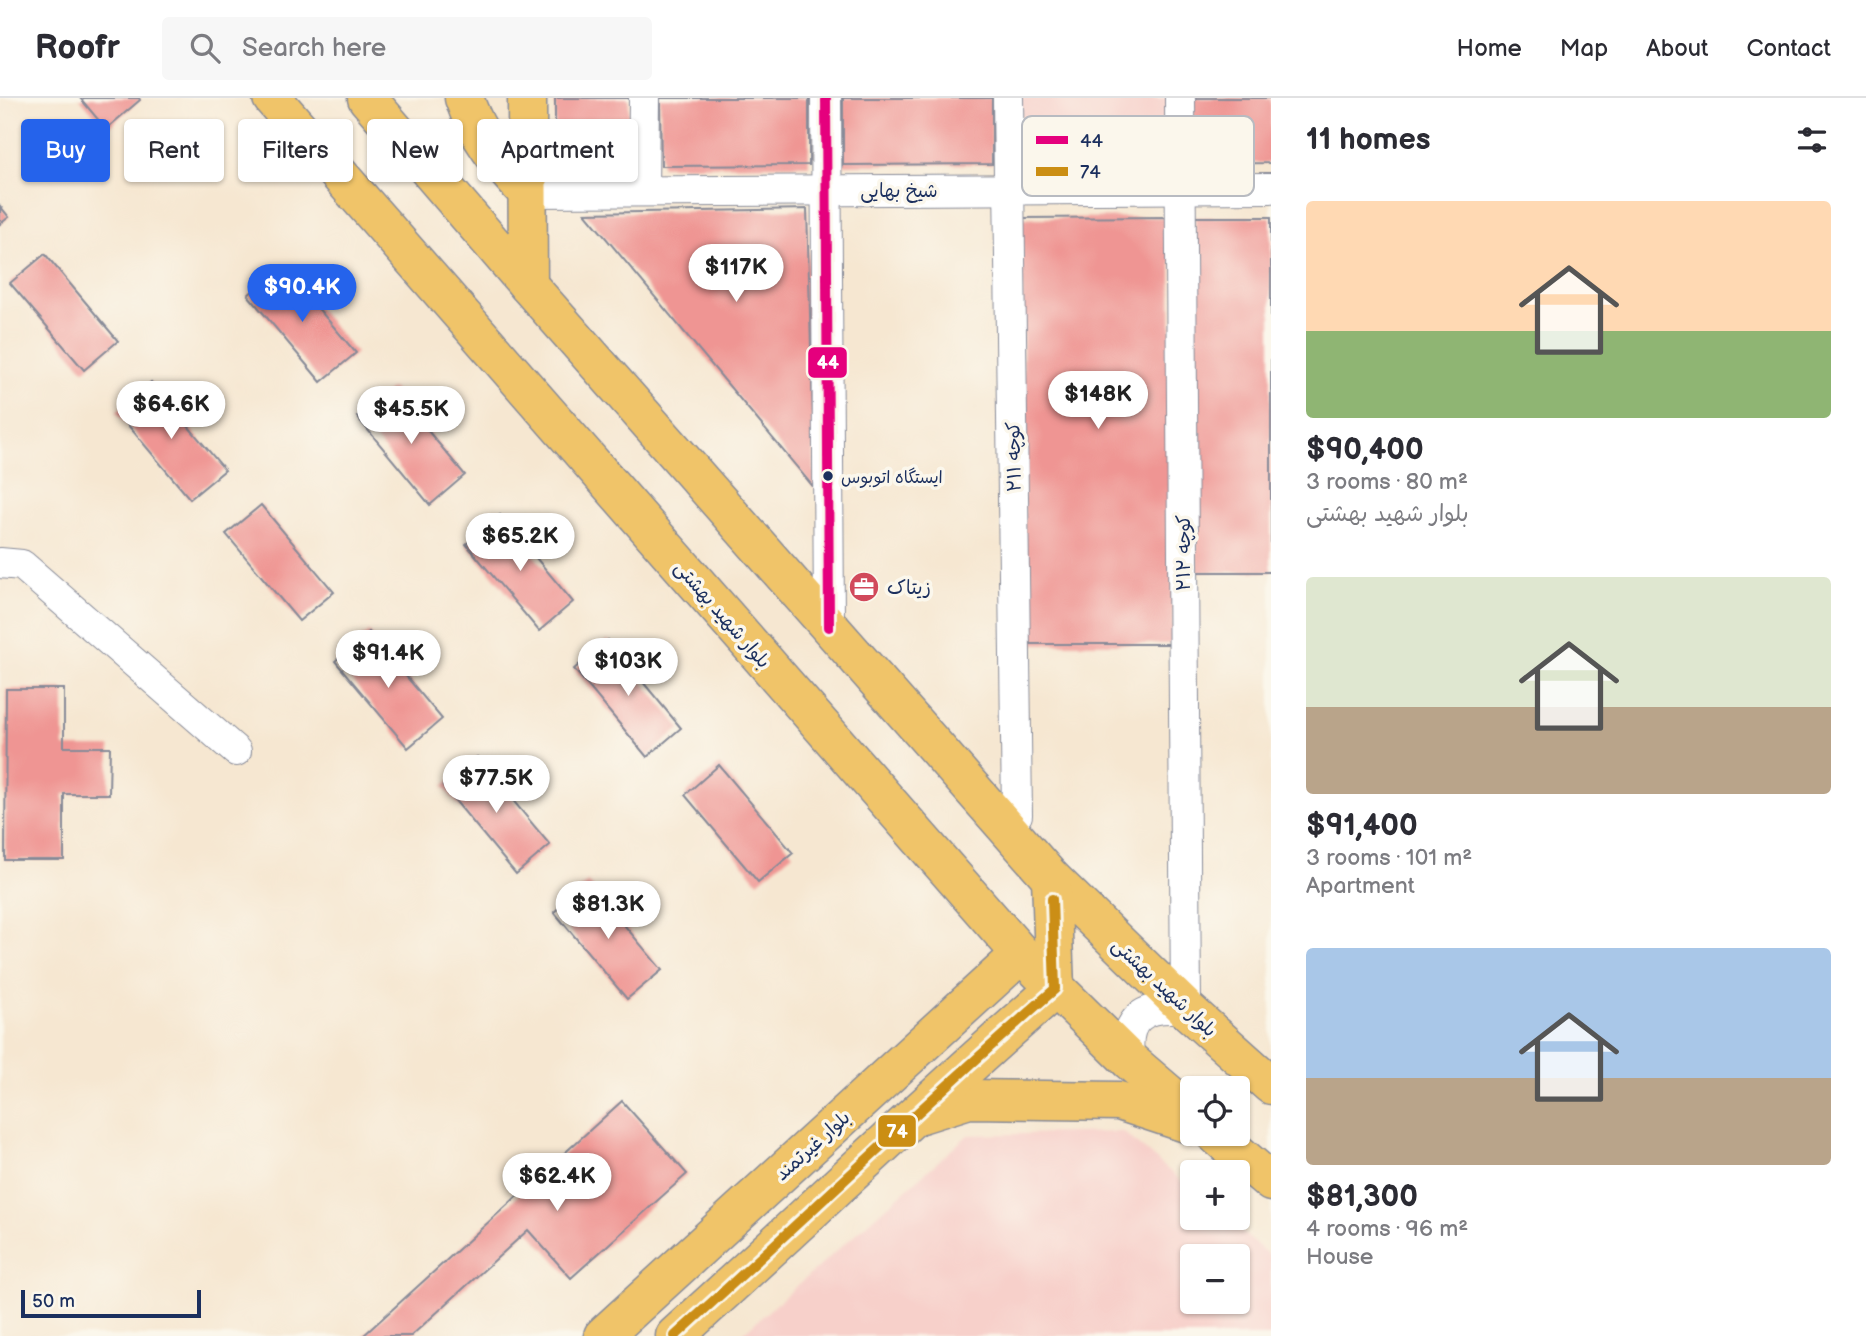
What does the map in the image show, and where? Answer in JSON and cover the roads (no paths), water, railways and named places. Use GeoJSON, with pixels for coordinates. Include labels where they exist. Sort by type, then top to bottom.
{"type":"FeatureCollection","features":[{"type":"Feature","properties":{"kind":"main road","name":"بلوار شهید بهشتی"},"geometry":{"type":"LineString","coordinates":[[272,98],[1010,964]]}},
{"type":"Feature","properties":{"kind":"main road","name":"بلوار شهید بهشتی"},"geometry":{"type":"LineString","coordinates":[[367,98],[528,285],[1051,878],[1186,1009],[1271,1085]]}},
{"type":"Feature","properties":{"kind":"main road"},"geometry":{"type":"LineString","coordinates":[[464,98],[473,122],[490,150],[527,192]]}},
{"type":"Feature","properties":{"kind":"main road"},"geometry":{"type":"LineString","coordinates":[[527,98],[528,285]]}},
{"type":"Feature","properties":{"kind":"main road"},"geometry":{"type":"LineString","coordinates":[[675,1336],[817,1208],[912,1116],[1044,999],[1051,878]]}},
{"type":"Feature","properties":{"kind":"main road"},"geometry":{"type":"LineString","coordinates":[[1010,964],[1015,977],[1025,984],[1032,996],[1044,999],[1130,1061],[1180,1104]]}},
{"type":"Feature","properties":{"kind":"main road","name":"بلوار غیرتمند"},"geometry":{"type":"LineString","coordinates":[[603,1336],[1010,964]]}},
{"type":"Feature","properties":{"kind":"main road"},"geometry":{"type":"LineString","coordinates":[[912,1116],[969,1099],[1119,1101],[1180,1121]]}},
{"type":"Feature","properties":{"kind":"main road"},"geometry":{"type":"LineString","coordinates":[[1229,1146],[1271,1182]]}},
{"type":"Feature","properties":{"kind":"street"},"geometry":{"type":"LineString","coordinates":[[643,191],[644,98]]}},
{"type":"Feature","properties":{"kind":"street"},"geometry":{"type":"LineString","coordinates":[[826,98],[829,627]]}},
{"type":"Feature","properties":{"kind":"street","name":"کوچه ۲۱۱"},"geometry":{"type":"LineString","coordinates":[[1008,98],[1017,815]]}},
{"type":"Feature","properties":{"kind":"street","name":"کوچه ۲۱۲"},"geometry":{"type":"LineString","coordinates":[[1180,98],[1180,116]]}},
{"type":"Feature","properties":{"kind":"street","name":"شیخ بهایی"},"geometry":{"type":"LineString","coordinates":[[527,192],[1022,189]]}},
{"type":"Feature","properties":{"kind":"street","name":"کوچه ۲۱۲"},"geometry":{"type":"LineString","coordinates":[[1181,196],[1186,1009]]}},
{"type":"Feature","properties":{"kind":"street"},"geometry":{"type":"LineString","coordinates":[[0,563],[22,565],[236,751]]}},
{"type":"Feature","properties":{"kind":"street"},"geometry":{"type":"LineString","coordinates":[[1130,1061],[1129,1031],[1136,1019],[1155,1008],[1186,1009]]}},
{"type":"Feature","properties":{"kind":"place","name":"ایستگاه اتوبوس"},"geometry":{"type":"Point","coordinates":[828,476]}},
{"type":"Feature","properties":{"kind":"place","name":"زیتاک"},"geometry":{"type":"Point","coordinates":[864,587]}}]}
